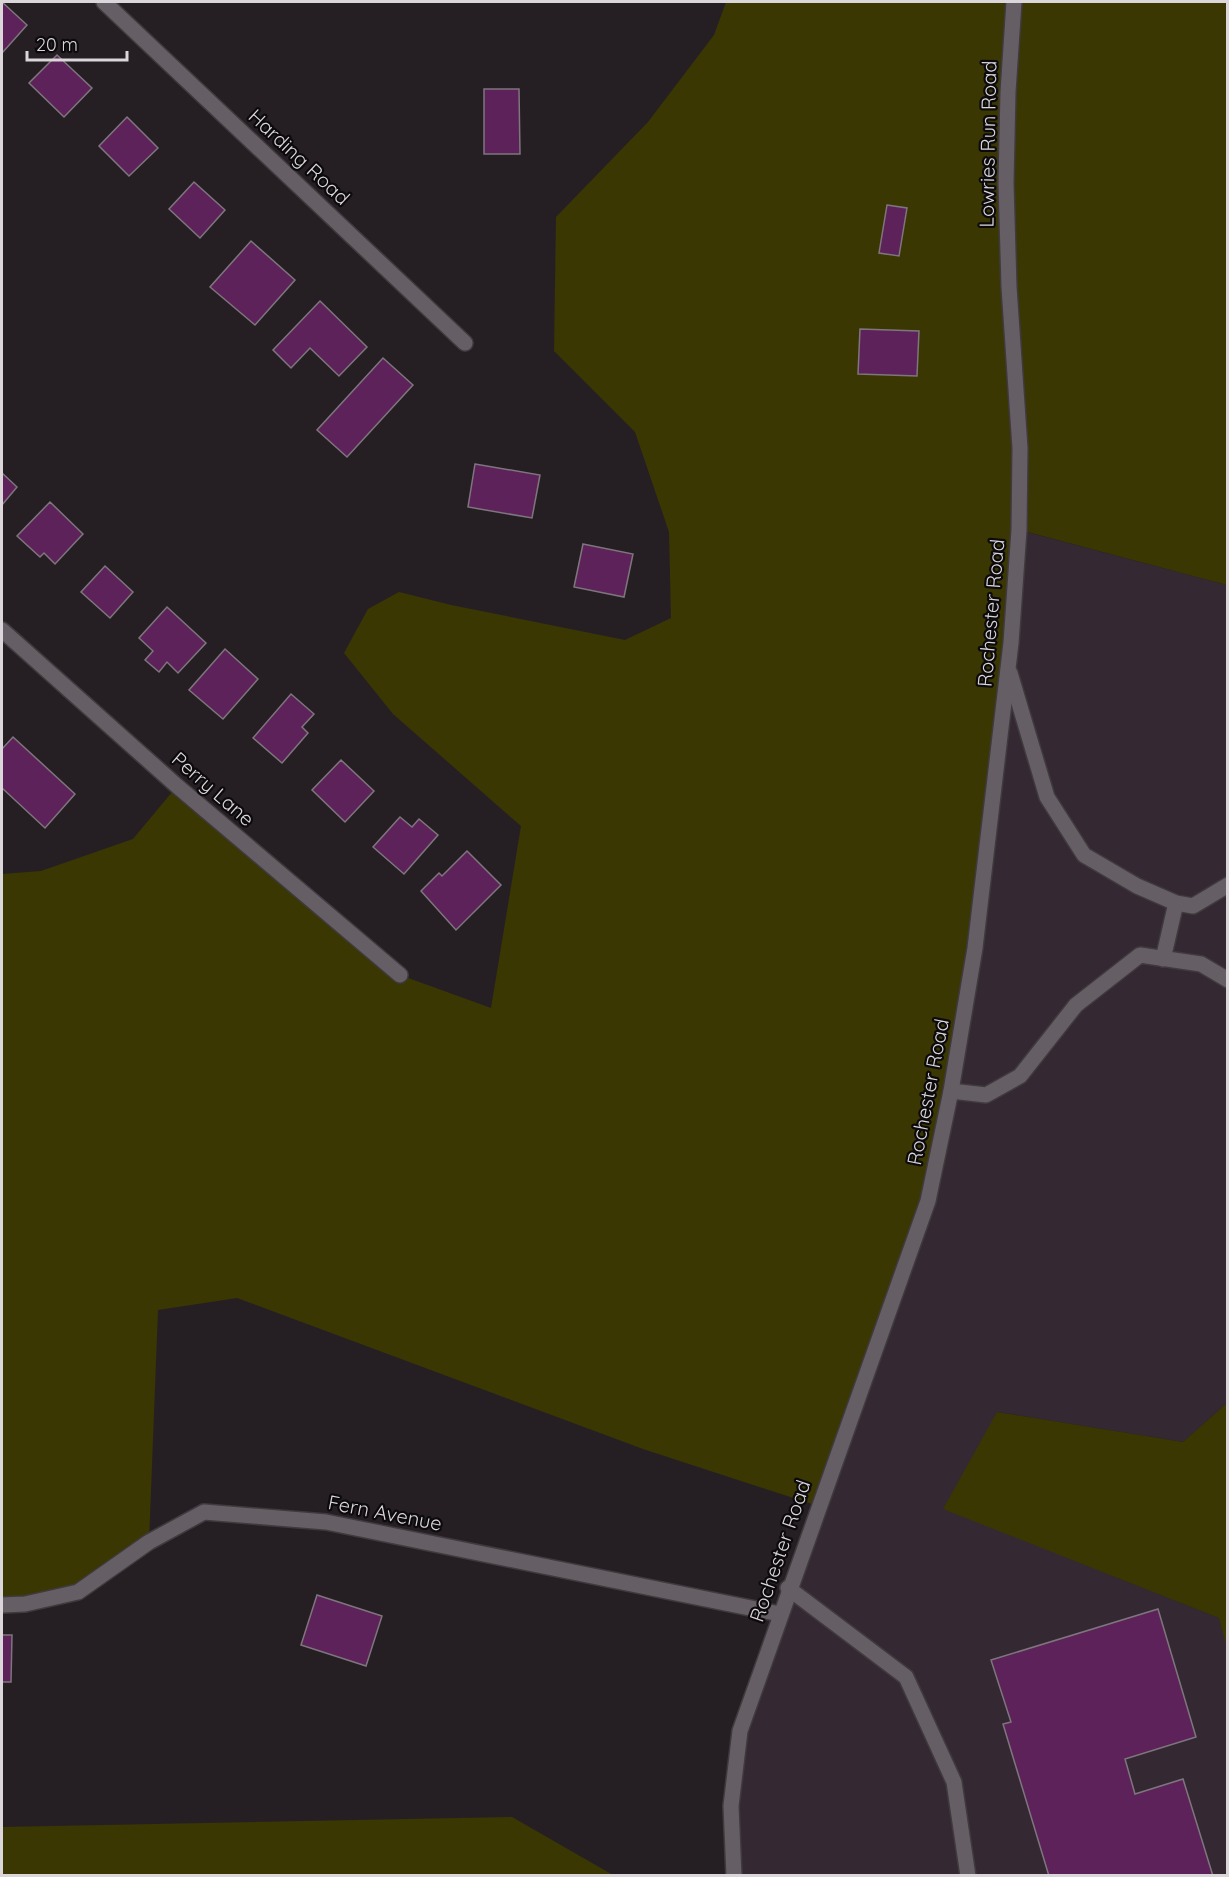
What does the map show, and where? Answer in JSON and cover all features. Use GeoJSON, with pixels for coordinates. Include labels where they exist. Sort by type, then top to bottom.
{"type":"FeatureCollection","features":[{"type":"Feature","properties":{"kind":"street","name":"Harding Road"},"geometry":{"type":"LineString","coordinates":[[104,2],[465,343]]}},
{"type":"Feature","properties":{"kind":"street","name":"Lowries Run Road"},"geometry":{"type":"LineString","coordinates":[[1009,287],[1007,171],[1014,2]]}},
{"type":"Feature","properties":{"kind":"street","name":"Rochester Road"},"geometry":{"type":"LineString","coordinates":[[734,1875],[732,1806],[740,1731],[788,1588],[928,1201],[951,1091],[975,948],[1008,668],[1019,530],[1020,448],[1009,287]]}},
{"type":"Feature","properties":{"kind":"street","name":"Perry Lane"},"geometry":{"type":"LineString","coordinates":[[2,630],[177,786],[400,975]]}},
{"type":"Feature","properties":{"kind":"street"},"geometry":{"type":"LineString","coordinates":[[1008,668],[1047,797],[1084,855],[1137,886],[1176,903],[1193,906],[1227,885]]}},
{"type":"Feature","properties":{"kind":"street"},"geometry":{"type":"LineString","coordinates":[[1163,958],[1176,903]]}},
{"type":"Feature","properties":{"kind":"street"},"geometry":{"type":"LineString","coordinates":[[951,1091],[986,1095],[1020,1076],[1077,1005],[1140,955],[1201,964],[1227,980]]}},
{"type":"Feature","properties":{"kind":"street","name":"Fern Avenue"},"geometry":{"type":"LineString","coordinates":[[2,1605],[25,1604],[78,1592],[149,1542],[204,1512],[326,1522],[780,1614]]}},
{"type":"Feature","properties":{"kind":"street"},"geometry":{"type":"LineString","coordinates":[[788,1588],[906,1677],[954,1782],[968,1875]]}},
{"type":"Feature","properties":{"kind":"shaded area"},"geometry":{"type":"Polygon","coordinates":[[[726,2],[1227,2],[1227,585],[1020,530],[975,948],[928,1201],[818,1506],[643,1449],[237,1298],[158,1310],[149,1542],[78,1592],[2,1605],[2,874],[41,871],[133,839],[177,786],[400,975],[491,1008],[521,826],[393,714],[344,653],[368,609],[399,592],[451,605],[625,640],[671,618],[669,532],[635,432],[554,351],[556,217],[648,122],[714,35],[726,2]]]}},
{"type":"Feature","properties":{"kind":"shaded area"},"geometry":{"type":"Polygon","coordinates":[[[1019,530],[1227,585],[1227,1403],[1183,1442],[998,1412],[944,1508],[1219,1618],[1228,1648],[1227,1875],[734,1876],[740,1731],[895,1290],[1019,530]]]}},
{"type":"Feature","properties":{"kind":"shaded area"},"geometry":{"type":"Polygon","coordinates":[[[1227,1403],[1227,1648],[1219,1618],[943,1509],[997,1412],[1183,1442],[1227,1403]]]}},
{"type":"Feature","properties":{"kind":"shaded area"},"geometry":{"type":"Polygon","coordinates":[[[512,1817],[613,1875],[2,1875],[2,1827],[512,1817]]]}},
{"type":"Feature","properties":{"kind":"building"},"geometry":{"type":"Polygon","coordinates":[[[2,2],[27,25],[3,52],[2,51],[2,2]]]}},
{"type":"Feature","properties":{"kind":"building"},"geometry":{"type":"Polygon","coordinates":[[[57,55],[92,88],[64,117],[29,83],[57,55]]]}},
{"type":"Feature","properties":{"kind":"building"},"geometry":{"type":"Polygon","coordinates":[[[484,89],[519,89],[520,154],[484,154],[484,89]]]}},
{"type":"Feature","properties":{"kind":"building"},"geometry":{"type":"Polygon","coordinates":[[[127,117],[158,148],[129,176],[99,146],[127,117]]]}},
{"type":"Feature","properties":{"kind":"building"},"geometry":{"type":"Polygon","coordinates":[[[194,182],[225,210],[200,238],[169,209],[194,182]]]}},
{"type":"Feature","properties":{"kind":"building"},"geometry":{"type":"Polygon","coordinates":[[[887,205],[907,208],[899,256],[879,253],[887,205]]]}},
{"type":"Feature","properties":{"kind":"building"},"geometry":{"type":"Polygon","coordinates":[[[251,241],[295,280],[255,325],[210,287],[251,241]]]}},
{"type":"Feature","properties":{"kind":"building"},"geometry":{"type":"Polygon","coordinates":[[[320,301],[367,347],[339,376],[310,348],[291,368],[273,350],[320,301]]]}},
{"type":"Feature","properties":{"kind":"building"},"geometry":{"type":"Polygon","coordinates":[[[860,329],[919,331],[917,376],[858,374],[860,329]]]}},
{"type":"Feature","properties":{"kind":"building"},"geometry":{"type":"Polygon","coordinates":[[[383,358],[413,385],[347,457],[317,430],[383,358]]]}},
{"type":"Feature","properties":{"kind":"building"},"geometry":{"type":"Polygon","coordinates":[[[475,464],[540,475],[532,518],[468,507],[475,464]]]}},
{"type":"Feature","properties":{"kind":"building"},"geometry":{"type":"Polygon","coordinates":[[[2,473],[17,487],[2,505],[2,473]]]}},
{"type":"Feature","properties":{"kind":"building"},"geometry":{"type":"Polygon","coordinates":[[[50,502],[83,534],[55,564],[44,553],[40,557],[17,536],[50,502]]]}},
{"type":"Feature","properties":{"kind":"building"},"geometry":{"type":"Polygon","coordinates":[[[583,544],[633,554],[624,597],[574,587],[583,544]]]}},
{"type":"Feature","properties":{"kind":"building"},"geometry":{"type":"Polygon","coordinates":[[[105,566],[133,592],[110,618],[81,592],[105,566]]]}},
{"type":"Feature","properties":{"kind":"building"},"geometry":{"type":"Polygon","coordinates":[[[167,607],[206,643],[178,673],[167,662],[159,672],[145,660],[153,651],[139,638],[167,607]]]}},
{"type":"Feature","properties":{"kind":"building"},"geometry":{"type":"Polygon","coordinates":[[[225,649],[258,679],[223,719],[189,690],[225,649]]]}},
{"type":"Feature","properties":{"kind":"building"},"geometry":{"type":"Polygon","coordinates":[[[291,694],[314,714],[302,727],[308,733],[282,763],[253,738],[291,694]]]}},
{"type":"Feature","properties":{"kind":"building"},"geometry":{"type":"Polygon","coordinates":[[[13,737],[75,794],[45,828],[2,788],[2,749],[13,737]]]}},
{"type":"Feature","properties":{"kind":"building"},"geometry":{"type":"Polygon","coordinates":[[[341,760],[374,791],[345,822],[312,790],[341,760]]]}},
{"type":"Feature","properties":{"kind":"building"},"geometry":{"type":"Polygon","coordinates":[[[400,817],[412,827],[419,819],[438,835],[404,874],[373,847],[400,817]]]}},
{"type":"Feature","properties":{"kind":"building"},"geometry":{"type":"Polygon","coordinates":[[[467,851],[501,885],[456,930],[421,891],[439,873],[442,876],[467,851]]]}},
{"type":"Feature","properties":{"kind":"building"},"geometry":{"type":"Polygon","coordinates":[[[317,1595],[382,1616],[366,1666],[301,1645],[317,1595]]]}},
{"type":"Feature","properties":{"kind":"building"},"geometry":{"type":"Polygon","coordinates":[[[1158,1609],[1196,1737],[1125,1759],[1135,1794],[1183,1779],[1213,1876],[1049,1876],[1003,1724],[1011,1722],[991,1660],[1158,1609]]]}},
{"type":"Feature","properties":{"kind":"building"},"geometry":{"type":"Polygon","coordinates":[[[2,1635],[12,1635],[11,1682],[2,1682],[2,1635]]]}}]}
